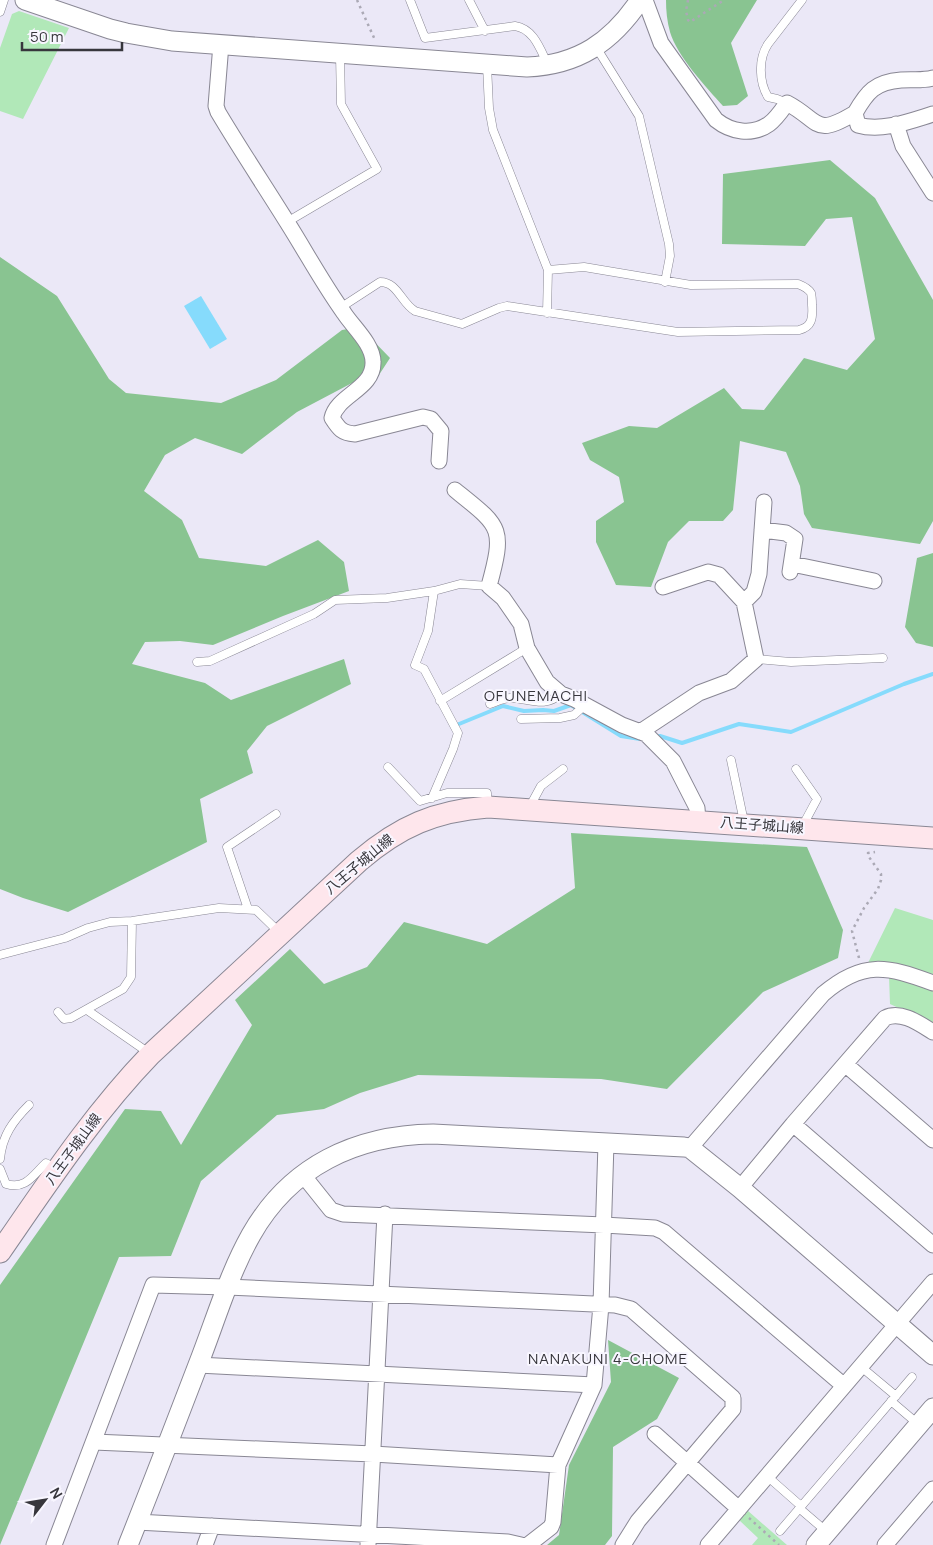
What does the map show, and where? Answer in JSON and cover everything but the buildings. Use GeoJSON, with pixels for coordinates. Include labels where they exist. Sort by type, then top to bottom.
{"type":"FeatureCollection","features":[{"type":"Feature","properties":{"kind":"main road","name":"八王子城山線"},"geometry":{"type":"LineString","coordinates":[[2,1246],[99,1112],[151,1054],[376,846],[417,822],[462,809],[488,807],[528,808],[933,838]]}},
{"type":"Feature","properties":{"kind":"street"},"geometry":{"type":"LineString","coordinates":[[25,0],[47,3],[126,33],[172,41],[527,67],[548,65],[578,56],[596,47],[623,23],[640,0]]}},
{"type":"Feature","properties":{"kind":"street"},"geometry":{"type":"LineString","coordinates":[[644,0],[661,43],[716,120],[724,127],[742,131],[760,129],[774,120],[787,103],[797,108],[819,126],[828,126],[855,113],[865,95],[882,84],[901,80],[922,81],[933,78]]}},
{"type":"Feature","properties":{"kind":"street"},"geometry":{"type":"LineString","coordinates":[[221,44],[216,106],[218,112],[340,308],[366,343],[373,362],[371,373],[363,384],[334,409],[332,418],[338,427],[346,433],[355,434],[423,417],[431,419],[441,431],[439,461]]}},
{"type":"Feature","properties":{"kind":"street"},"geometry":{"type":"LineString","coordinates":[[855,113],[858,126],[868,128],[896,124],[933,114]]}},
{"type":"Feature","properties":{"kind":"street"},"geometry":{"type":"LineString","coordinates":[[896,124],[903,146],[933,193]]}},
{"type":"Feature","properties":{"kind":"street"},"geometry":{"type":"LineString","coordinates":[[455,490],[492,521],[499,538],[497,558],[489,586],[503,598],[521,624],[527,648],[547,682],[561,694],[622,725],[643,732],[673,761],[697,808],[698,821]]}},
{"type":"Feature","properties":{"kind":"street"},"geometry":{"type":"LineString","coordinates":[[744,602],[754,592],[759,574],[764,502]]}},
{"type":"Feature","properties":{"kind":"street"},"geometry":{"type":"LineString","coordinates":[[762,530],[786,532],[795,539],[791,568],[874,581]]}},
{"type":"Feature","properties":{"kind":"street"},"geometry":{"type":"LineString","coordinates":[[643,732],[699,693],[731,681],[756,659],[744,602],[719,575],[708,572],[662,587]]}},
{"type":"Feature","properties":{"kind":"street"},"geometry":{"type":"LineString","coordinates":[[690,1148],[823,994],[842,980],[862,971],[882,969],[898,971],[933,983]]}},
{"type":"Feature","properties":{"kind":"street"},"geometry":{"type":"LineString","coordinates":[[740,1188],[885,1018],[898,1015],[920,1024],[933,1032]]}},
{"type":"Feature","properties":{"kind":"street"},"geometry":{"type":"LineString","coordinates":[[845,1064],[933,1140]]}},
{"type":"Feature","properties":{"kind":"street"},"geometry":{"type":"LineString","coordinates":[[793,1124],[933,1244]]}},
{"type":"Feature","properties":{"kind":"street"},"geometry":{"type":"LineString","coordinates":[[128,1545],[227,1287],[242,1252],[261,1219],[273,1202],[303,1175],[320,1164],[355,1146],[394,1136],[433,1134],[690,1148],[740,1188],[933,1356]]}},
{"type":"Feature","properties":{"kind":"street"},"geometry":{"type":"LineString","coordinates":[[528,1545],[551,1527],[554,1522],[558,1465],[594,1385],[601,1305],[606,1143]]}},
{"type":"Feature","properties":{"kind":"street"},"geometry":{"type":"LineString","coordinates":[[303,1175],[331,1210],[343,1214],[385,1214],[655,1228],[664,1232],[843,1385]]}},
{"type":"Feature","properties":{"kind":"street"},"geometry":{"type":"LineString","coordinates":[[368,1539],[385,1214]]}},
{"type":"Feature","properties":{"kind":"street"},"geometry":{"type":"LineString","coordinates":[[708,1545],[933,1282]]}},
{"type":"Feature","properties":{"kind":"street"},"geometry":{"type":"LineString","coordinates":[[54,1545],[153,1285],[616,1305],[631,1309],[733,1398],[733,1409],[638,1521],[624,1545]]}},
{"type":"Feature","properties":{"kind":"street"},"geometry":{"type":"LineString","coordinates":[[198,1366],[594,1385]]}},
{"type":"Feature","properties":{"kind":"street"},"geometry":{"type":"LineString","coordinates":[[822,1538],[933,1408]]}},
{"type":"Feature","properties":{"kind":"street"},"geometry":{"type":"LineString","coordinates":[[655,1434],[739,1509]]}},
{"type":"Feature","properties":{"kind":"street"},"geometry":{"type":"LineString","coordinates":[[94,1442],[373,1454],[558,1465]]}},
{"type":"Feature","properties":{"kind":"street"},"geometry":{"type":"LineString","coordinates":[[885,1545],[933,1489]]}},
{"type":"Feature","properties":{"kind":"street"},"geometry":{"type":"LineString","coordinates":[[137,1522],[212,1526],[368,1539],[508,1542],[521,1545]]}},
{"type":"Feature","properties":{"kind":"street"},"geometry":{"type":"LineString","coordinates":[[205,1545],[212,1526]]}},
{"type":"Feature","properties":{"kind":"lane"},"geometry":{"type":"LineString","coordinates":[[0,12],[4,0]]}},
{"type":"Feature","properties":{"kind":"lane"},"geometry":{"type":"LineString","coordinates":[[410,0],[425,38],[515,26],[523,27],[535,39],[548,65]]}},
{"type":"Feature","properties":{"kind":"lane"},"geometry":{"type":"LineString","coordinates":[[469,0],[484,31]]}},
{"type":"Feature","properties":{"kind":"lane"},"geometry":{"type":"LineString","coordinates":[[787,103],[768,97],[762,88],[761,58],[763,51],[802,0]]}},
{"type":"Feature","properties":{"kind":"lane"},"geometry":{"type":"LineString","coordinates":[[596,47],[639,116],[669,244],[670,256],[665,282]]}},
{"type":"Feature","properties":{"kind":"lane"},"geometry":{"type":"LineString","coordinates":[[287,222],[377,169],[341,104],[340,54]]}},
{"type":"Feature","properties":{"kind":"lane"},"geometry":{"type":"LineString","coordinates":[[487,65],[489,114],[493,130],[548,270],[547,313]]}},
{"type":"Feature","properties":{"kind":"lane"},"geometry":{"type":"LineString","coordinates":[[340,308],[380,282],[387,282],[393,285],[409,308],[414,311],[456,323],[469,322],[507,306],[678,332],[799,330],[805,329],[811,324],[813,315],[811,294],[806,288],[798,284],[691,285],[584,267],[548,270]]}},
{"type":"Feature","properties":{"kind":"lane"},"geometry":{"type":"LineString","coordinates":[[197,662],[210,661],[305,618],[335,600],[387,598],[460,584],[489,586]]}},
{"type":"Feature","properties":{"kind":"lane"},"geometry":{"type":"LineString","coordinates":[[432,798],[458,733],[424,669],[415,665],[428,631],[434,590]]}},
{"type":"Feature","properties":{"kind":"lane"},"geometry":{"type":"LineString","coordinates":[[440,701],[527,648]]}},
{"type":"Feature","properties":{"kind":"lane"},"geometry":{"type":"LineString","coordinates":[[756,659],[791,662],[883,658]]}},
{"type":"Feature","properties":{"kind":"lane"},"geometry":{"type":"LineString","coordinates":[[490,704],[508,698],[533,702],[552,701],[561,694]]}},
{"type":"Feature","properties":{"kind":"lane"},"geometry":{"type":"LineString","coordinates":[[521,720],[560,718],[574,715],[585,705]]}},
{"type":"Feature","properties":{"kind":"lane"},"geometry":{"type":"LineString","coordinates":[[732,760],[744,824]]}},
{"type":"Feature","properties":{"kind":"lane"},"geometry":{"type":"LineString","coordinates":[[388,767],[420,801],[447,793],[487,793],[488,807]]}},
{"type":"Feature","properties":{"kind":"lane"},"geometry":{"type":"LineString","coordinates":[[528,808],[540,786],[563,769]]}},
{"type":"Feature","properties":{"kind":"lane"},"geometry":{"type":"LineString","coordinates":[[796,769],[817,799],[801,828]]}},
{"type":"Feature","properties":{"kind":"lane"},"geometry":{"type":"LineString","coordinates":[[248,909],[227,847],[276,814]]}},
{"type":"Feature","properties":{"kind":"lane"},"geometry":{"type":"LineString","coordinates":[[0,955],[65,938],[88,928],[110,922],[132,921],[219,908],[256,910],[280,933]]}},
{"type":"Feature","properties":{"kind":"lane"},"geometry":{"type":"LineString","coordinates":[[58,1012],[64,1019],[71,1018],[124,989],[131,977],[132,921]]}},
{"type":"Feature","properties":{"kind":"lane"},"geometry":{"type":"LineString","coordinates":[[87,1010],[151,1054]]}},
{"type":"Feature","properties":{"kind":"lane"},"geometry":{"type":"LineString","coordinates":[[0,1159],[1,1147],[7,1130],[16,1117],[29,1105]]}},
{"type":"Feature","properties":{"kind":"lane"},"geometry":{"type":"LineString","coordinates":[[0,1169],[6,1184],[15,1186],[24,1184],[46,1163],[57,1170]]}},
{"type":"Feature","properties":{"kind":"lane"},"geometry":{"type":"LineString","coordinates":[[860,1366],[919,1424]]}},
{"type":"Feature","properties":{"kind":"lane"},"geometry":{"type":"LineString","coordinates":[[780,1531],[912,1377]]}},
{"type":"Feature","properties":{"kind":"lane"},"geometry":{"type":"LineString","coordinates":[[766,1476],[800,1507],[822,1538]]}},
{"type":"Feature","properties":{"kind":"path"},"geometry":{"type":"LineString","coordinates":[[357,0],[378,48]]}},
{"type":"Feature","properties":{"kind":"path"},"geometry":{"type":"LineString","coordinates":[[688,0],[686,11],[690,22],[724,0]]}},
{"type":"Feature","properties":{"kind":"path"},"geometry":{"type":"LineString","coordinates":[[862,971],[852,931],[864,908],[878,889],[880,880],[880,874],[869,858],[868,853]]}},
{"type":"Feature","properties":{"kind":"path"},"geometry":{"type":"LineString","coordinates":[[739,1509],[779,1545]]}},
{"type":"Feature","properties":{"kind":"green space"},"geometry":{"type":"Polygon","coordinates":[[[666,0],[757,0],[731,43],[748,96],[737,105],[723,106],[685,61],[670,32],[666,0]]]}},
{"type":"Feature","properties":{"kind":"green space"},"geometry":{"type":"Polygon","coordinates":[[[19,11],[69,28],[23,119],[0,111],[0,48],[12,14],[19,11]]]}},
{"type":"Feature","properties":{"kind":"green space"},"geometry":{"type":"Polygon","coordinates":[[[830,160],[875,198],[933,300],[933,521],[920,544],[812,528],[804,514],[800,486],[786,452],[740,441],[733,510],[723,521],[689,521],[668,542],[651,587],[616,585],[596,542],[596,521],[624,502],[619,477],[590,460],[582,443],[629,426],[657,428],[724,388],[742,409],[764,410],[804,358],[847,370],[875,339],[852,217],[826,219],[805,246],[722,244],[723,174],[830,160]]]}},
{"type":"Feature","properties":{"kind":"green space"},"geometry":{"type":"Polygon","coordinates":[[[0,257],[57,296],[109,379],[126,393],[221,403],[276,380],[342,330],[360,327],[390,358],[377,378],[352,383],[297,412],[242,454],[195,438],[165,455],[144,491],[182,520],[199,558],[266,566],[318,540],[344,562],[349,591],[213,645],[180,641],[145,642],[132,664],[205,683],[231,700],[344,659],[351,684],[267,726],[247,751],[253,773],[200,799],[207,842],[68,912],[0,889],[0,257]]]}},
{"type":"Feature","properties":{"kind":"green space"},"geometry":{"type":"Polygon","coordinates":[[[933,553],[933,647],[916,643],[905,627],[917,558],[933,553]]]}},
{"type":"Feature","properties":{"kind":"green space"},"geometry":{"type":"Polygon","coordinates":[[[571,833],[807,847],[843,930],[838,958],[763,992],[667,1089],[601,1079],[418,1075],[360,1093],[324,1109],[277,1115],[201,1181],[171,1256],[119,1257],[0,1545],[0,1285],[125,1109],[161,1111],[181,1145],[252,1025],[235,1000],[290,949],[324,984],[367,967],[404,922],[487,944],[575,888],[571,833]]]}},
{"type":"Feature","properties":{"kind":"green space"},"geometry":{"type":"Polygon","coordinates":[[[895,908],[933,920],[933,1024],[890,1004],[889,976],[867,965],[895,908]]]}},
{"type":"Feature","properties":{"kind":"green space"},"geometry":{"type":"Polygon","coordinates":[[[608,1340],[679,1378],[657,1419],[613,1447],[612,1536],[605,1545],[547,1545],[559,1535],[569,1465],[611,1382],[608,1340]]]}},
{"type":"Feature","properties":{"kind":"green space"},"geometry":{"type":"Polygon","coordinates":[[[747,1510],[787,1545],[752,1545],[758,1538],[739,1520],[747,1510]]]}},
{"type":"Feature","properties":{"kind":"water"},"geometry":{"type":"Polygon","coordinates":[[[201,296],[227,339],[210,349],[184,306],[201,296]]]}},
{"type":"Feature","properties":{"kind":"waterway"},"geometry":{"type":"LineString","coordinates":[[654,737],[660,736],[682,743],[739,724],[791,732],[904,684],[933,674]]}},
{"type":"Feature","properties":{"kind":"waterway"},"geometry":{"type":"LineString","coordinates":[[459,724],[503,706],[524,711],[554,711],[571,705],[621,736],[640,739]]}},
{"type":"Feature","properties":{"kind":"district","name":"OFUNEMACHI"},"geometry":{"type":"Point","coordinates":[536,696]}},
{"type":"Feature","properties":{"kind":"district","name":"NANAKUNI 4-CHOME"},"geometry":{"type":"Point","coordinates":[608,1359]}}]}
